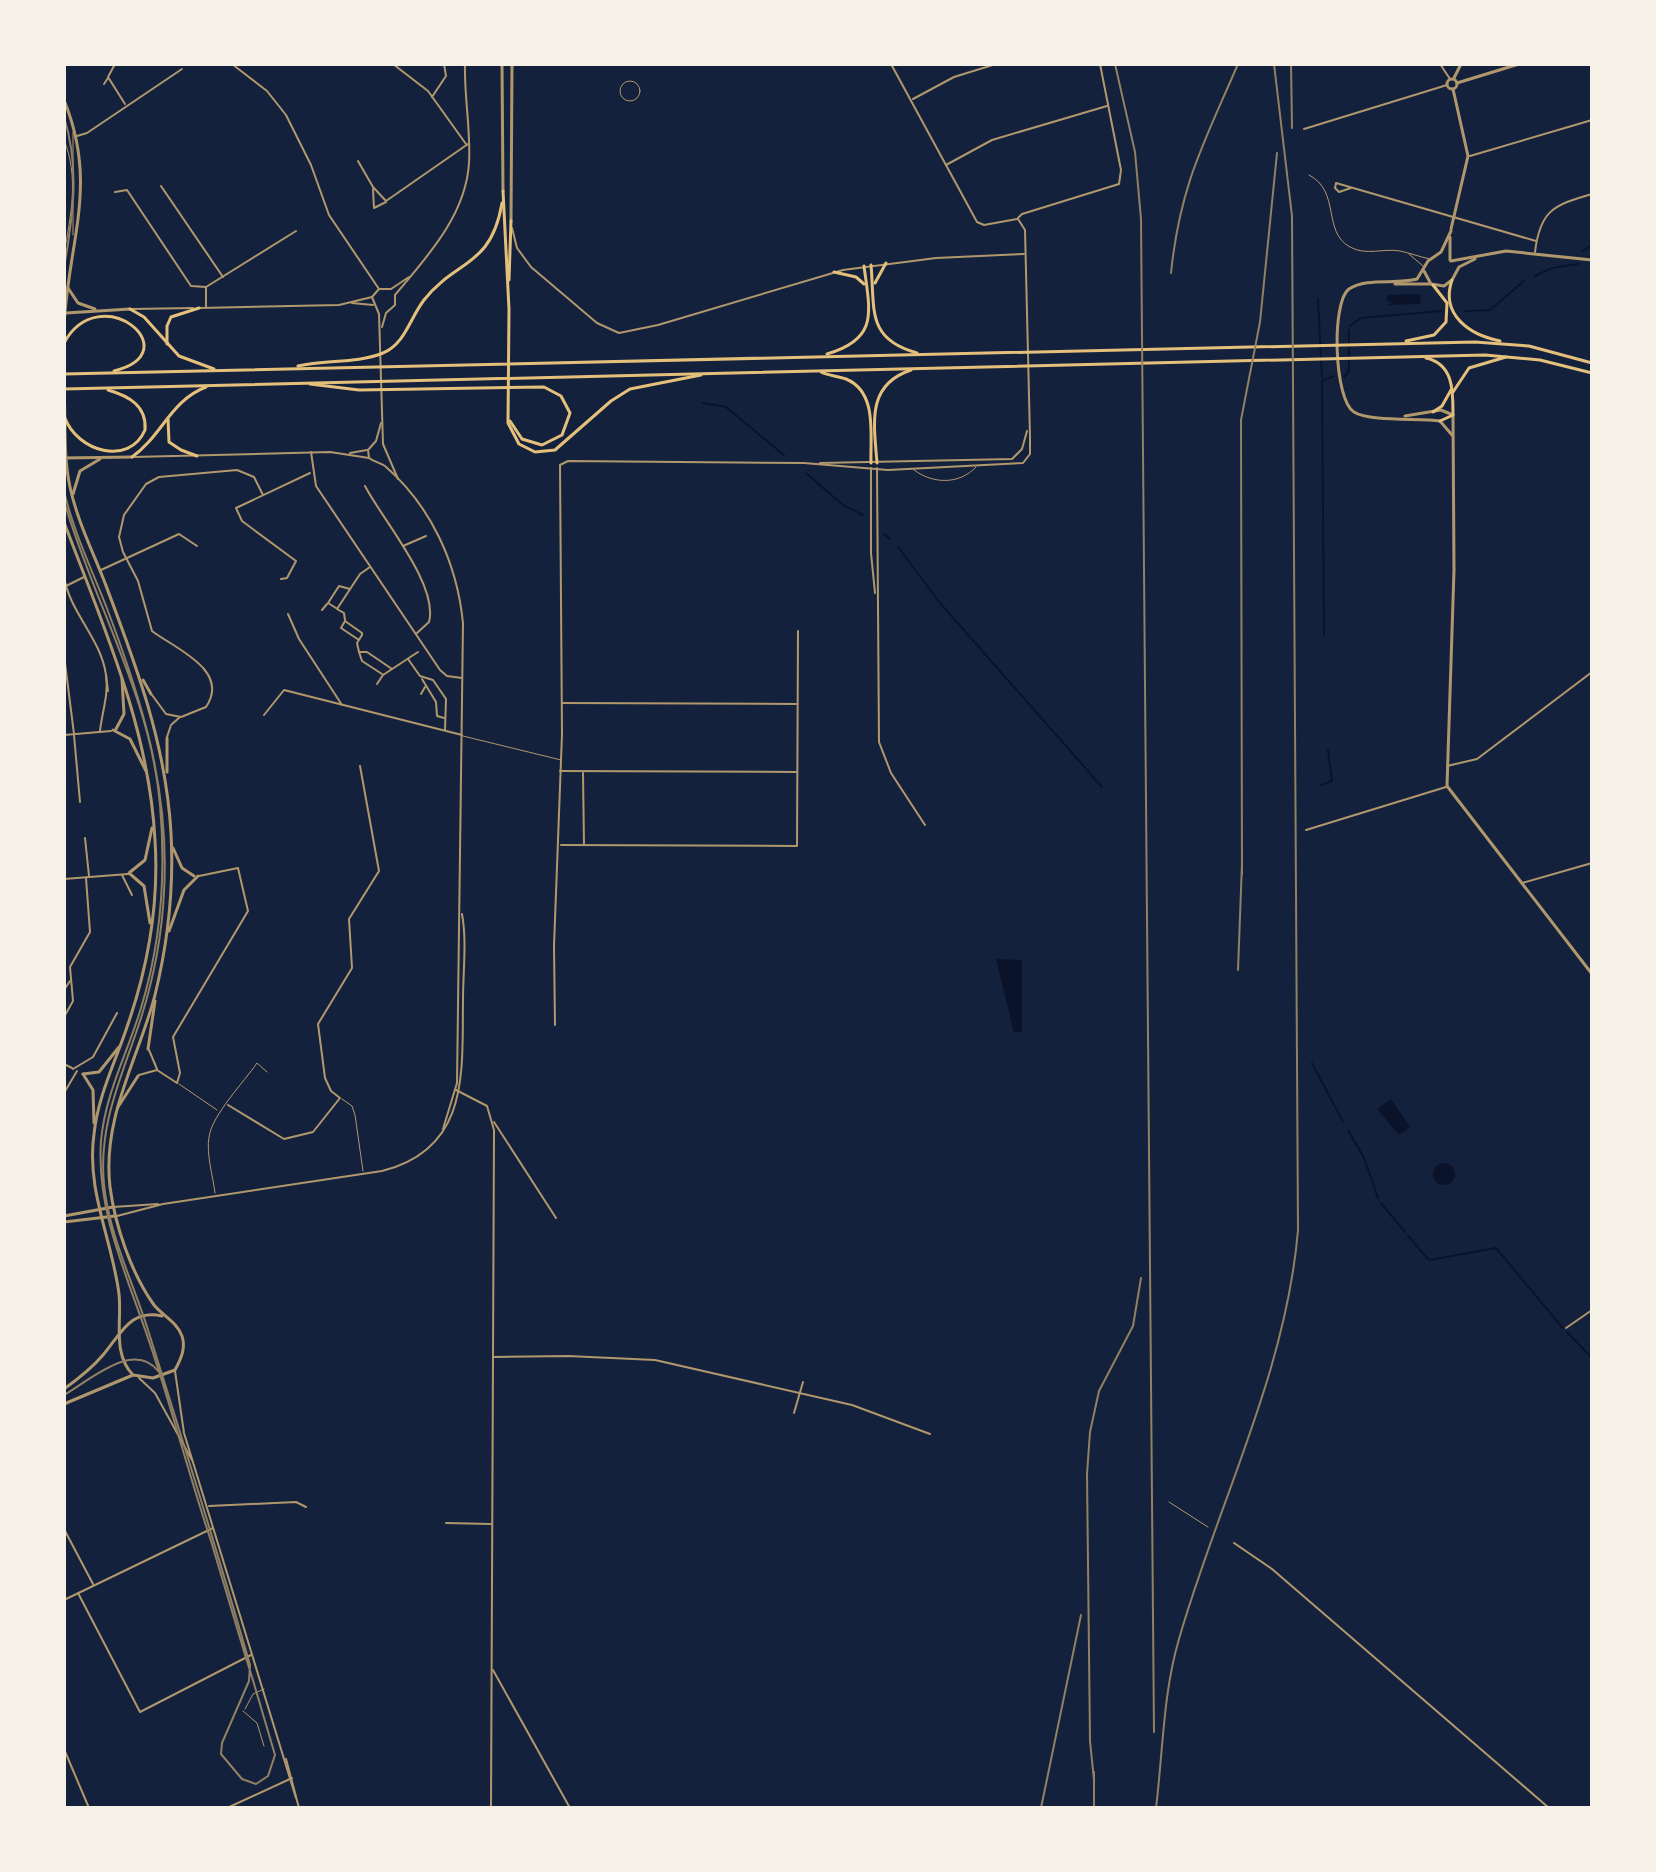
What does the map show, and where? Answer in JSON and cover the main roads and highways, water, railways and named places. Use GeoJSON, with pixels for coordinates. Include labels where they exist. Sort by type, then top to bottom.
{"type":"FeatureCollection","features":[{"type":"Feature","properties":{"kind":"main road"},"geometry":{"type":"LineString","coordinates":[[291,368],[362,359],[394,346],[427,296],[484,250],[496,228],[503,191],[508,283],[509,415],[511,432],[519,444],[535,452],[550,452],[569,441],[603,407],[630,389],[705,374]]}},
{"type":"Feature","properties":{"kind":"main road"},"geometry":{"type":"LineString","coordinates":[[508,283],[511,221]]}},
{"type":"Feature","properties":{"kind":"main road"},"geometry":{"type":"LineString","coordinates":[[874,290],[877,274],[886,263]]}},
{"type":"Feature","properties":{"kind":"main road"},"geometry":{"type":"LineString","coordinates":[[871,265],[876,322],[881,333],[895,346],[920,354]]}},
{"type":"Feature","properties":{"kind":"main road"},"geometry":{"type":"LineString","coordinates":[[821,356],[846,349],[861,337],[868,316],[864,266]]}},
{"type":"Feature","properties":{"kind":"main road"},"geometry":{"type":"LineString","coordinates":[[834,272],[856,277],[867,287]]}},
{"type":"Feature","properties":{"kind":"main road"},"geometry":{"type":"LineString","coordinates":[[1452,280],[1454,308],[1466,329],[1478,336],[1592,363]]}},
{"type":"Feature","properties":{"kind":"main road"},"geometry":{"type":"LineString","coordinates":[[1398,343],[1426,338],[1445,325],[1447,303],[1432,285]]}},
{"type":"Feature","properties":{"kind":"main road"},"geometry":{"type":"LineString","coordinates":[[167,344],[167,326],[171,317],[199,308]]}},
{"type":"Feature","properties":{"kind":"main road"},"geometry":{"type":"LineString","coordinates":[[130,309],[187,361],[217,371]]}},
{"type":"Feature","properties":{"kind":"main road"},"geometry":{"type":"LineString","coordinates":[[64,343],[73,329],[86,320],[117,319],[134,324],[143,341],[138,359],[122,369],[98,373]]}},
{"type":"Feature","properties":{"kind":"main road"},"geometry":{"type":"LineString","coordinates":[[64,374],[1360,343],[1511,344]]}},
{"type":"Feature","properties":{"kind":"main road"},"geometry":{"type":"LineString","coordinates":[[1418,357],[1441,365],[1451,386],[1453,415],[1440,421]]}},
{"type":"Feature","properties":{"kind":"main road"},"geometry":{"type":"LineString","coordinates":[[64,390],[1418,357],[1515,357],[1592,373]]}},
{"type":"Feature","properties":{"kind":"main road"},"geometry":{"type":"LineString","coordinates":[[1453,392],[1469,368],[1487,361],[1515,357]]}},
{"type":"Feature","properties":{"kind":"main road"},"geometry":{"type":"LineString","coordinates":[[818,370],[847,379],[863,393],[869,411],[874,465],[875,407],[880,391],[896,376],[919,369]]}},
{"type":"Feature","properties":{"kind":"main road"},"geometry":{"type":"LineString","coordinates":[[306,383],[359,390],[544,387],[561,396],[570,413],[562,435],[542,445],[522,439],[509,415]]}},
{"type":"Feature","properties":{"kind":"main road"},"geometry":{"type":"LineString","coordinates":[[132,457],[144,448],[186,397],[210,386]]}},
{"type":"Feature","properties":{"kind":"main road"},"geometry":{"type":"LineString","coordinates":[[1433,412],[1447,400],[1451,386]]}},
{"type":"Feature","properties":{"kind":"main road"},"geometry":{"type":"LineString","coordinates":[[65,418],[76,439],[89,447],[120,450],[135,444],[145,427],[141,408],[124,396],[100,389]]}},
{"type":"Feature","properties":{"kind":"main road"},"geometry":{"type":"LineString","coordinates":[[170,415],[166,429],[169,442],[197,456]]}},
{"type":"Feature","properties":{"kind":"water"},"geometry":{"type":"Polygon","coordinates":[[[1420,294],[1421,304],[1387,305],[1394,302],[1387,301],[1387,295],[1420,294]]]}},
{"type":"Feature","properties":{"kind":"water"},"geometry":{"type":"Polygon","coordinates":[[[996,959],[1022,960],[1022,1031],[1014,1033],[996,959]]]}},
{"type":"Feature","properties":{"kind":"water"},"geometry":{"type":"Polygon","coordinates":[[[1391,1099],[1410,1127],[1399,1135],[1377,1109],[1391,1099]]]}},
{"type":"Feature","properties":{"kind":"water"},"geometry":{"type":"Polygon","coordinates":[[[1444,1163],[1452,1166],[1455,1174],[1452,1182],[1444,1185],[1436,1182],[1433,1174],[1436,1166],[1444,1163]]]}},
{"type":"Feature","properties":{"kind":"waterway"},"geometry":{"type":"LineString","coordinates":[[1583,251],[1592,245]]}},
{"type":"Feature","properties":{"kind":"waterway"},"geometry":{"type":"LineString","coordinates":[[1535,276],[1552,268],[1578,264]]}},
{"type":"Feature","properties":{"kind":"waterway"},"geometry":{"type":"LineString","coordinates":[[1464,311],[1490,310],[1524,281]]}},
{"type":"Feature","properties":{"kind":"waterway"},"geometry":{"type":"LineString","coordinates":[[1318,299],[1322,378]]}},
{"type":"Feature","properties":{"kind":"waterway"},"geometry":{"type":"LineString","coordinates":[[1350,326],[1361,318],[1441,311]]}},
{"type":"Feature","properties":{"kind":"waterway"},"geometry":{"type":"LineString","coordinates":[[1344,377],[1349,371],[1349,330]]}},
{"type":"Feature","properties":{"kind":"waterway"},"geometry":{"type":"LineString","coordinates":[[1324,635],[1322,381],[1334,376]]}},
{"type":"Feature","properties":{"kind":"waterway"},"geometry":{"type":"LineString","coordinates":[[703,403],[726,407],[784,455]]}},
{"type":"Feature","properties":{"kind":"waterway"},"geometry":{"type":"LineString","coordinates":[[807,474],[843,505],[863,515]]}},
{"type":"Feature","properties":{"kind":"waterway"},"geometry":{"type":"LineString","coordinates":[[884,534],[890,539]]}},
{"type":"Feature","properties":{"kind":"waterway"},"geometry":{"type":"LineString","coordinates":[[898,547],[940,603],[1102,787]]}},
{"type":"Feature","properties":{"kind":"waterway"},"geometry":{"type":"LineString","coordinates":[[1321,785],[1332,781],[1328,750]]}},
{"type":"Feature","properties":{"kind":"waterway"},"geometry":{"type":"LineString","coordinates":[[1312,1063],[1343,1122]]}},
{"type":"Feature","properties":{"kind":"waterway"},"geometry":{"type":"LineString","coordinates":[[1348,1130],[1364,1158],[1378,1198]]}},
{"type":"Feature","properties":{"kind":"waterway"},"geometry":{"type":"LineString","coordinates":[[1381,1203],[1405,1232]]}},
{"type":"Feature","properties":{"kind":"waterway"},"geometry":{"type":"LineString","coordinates":[[1408,1236],[1429,1260],[1496,1248],[1562,1327]]}},
{"type":"Feature","properties":{"kind":"waterway"},"geometry":{"type":"LineString","coordinates":[[1567,1332],[1592,1358]]}},
{"type":"Feature","properties":{"kind":"tram line"},"geometry":{"type":"LineString","coordinates":[[64,117],[73,173],[72,211],[64,268]]}},
{"type":"Feature","properties":{"kind":"tram line"},"geometry":{"type":"LineString","coordinates":[[64,491],[77,535],[119,641],[142,711],[151,746],[158,781],[163,818],[164,892],[159,940],[146,1003],[108,1119],[104,1184],[116,1240],[148,1330],[250,1665],[249,1681],[222,1743],[221,1754],[242,1779],[256,1784],[268,1776],[275,1755],[250,1672],[250,1670],[249,1668],[248,1665],[248,1663],[166,1393],[115,1244],[103,1194],[103,1124],[141,1008],[153,958],[162,882],[162,831],[160,805],[155,765],[145,726],[64,501]]}},
{"type":"Feature","properties":{"kind":"tram line"},"geometry":{"type":"LineString","coordinates":[[64,1395],[125,1361],[148,1363],[158,1371]]}},
{"type":"Feature","properties":{"kind":"railway"},"geometry":{"type":"LineString","coordinates":[[1115,64],[1135,152],[1141,219],[1154,1732]]}},
{"type":"Feature","properties":{"kind":"railway"},"geometry":{"type":"LineString","coordinates":[[1171,273],[1187,189],[1238,64]]}},
{"type":"Feature","properties":{"kind":"railway"},"geometry":{"type":"LineString","coordinates":[[1156,1808],[1174,1659],[1280,1335],[1298,1230],[1292,216],[1274,64]]}},
{"type":"Feature","properties":{"kind":"railway"},"geometry":{"type":"LineString","coordinates":[[1291,64],[1292,128]]}},
{"type":"Feature","properties":{"kind":"railway"},"geometry":{"type":"LineString","coordinates":[[1242,874],[1241,420],[1260,322],[1277,153]]}},
{"type":"Feature","properties":{"kind":"railway"},"geometry":{"type":"LineString","coordinates":[[1238,970],[1242,863]]}},
{"type":"Feature","properties":{"kind":"railway"},"geometry":{"type":"LineString","coordinates":[[1094,1780],[1090,1741],[1087,1474],[1090,1432],[1099,1391],[1133,1326],[1141,1278]]}},
{"type":"Feature","properties":{"kind":"railway"},"geometry":{"type":"LineString","coordinates":[[1041,1808],[1081,1615]]}},
{"type":"Feature","properties":{"kind":"railway"},"geometry":{"type":"LineString","coordinates":[[1094,1772],[1094,1808]]}}]}
